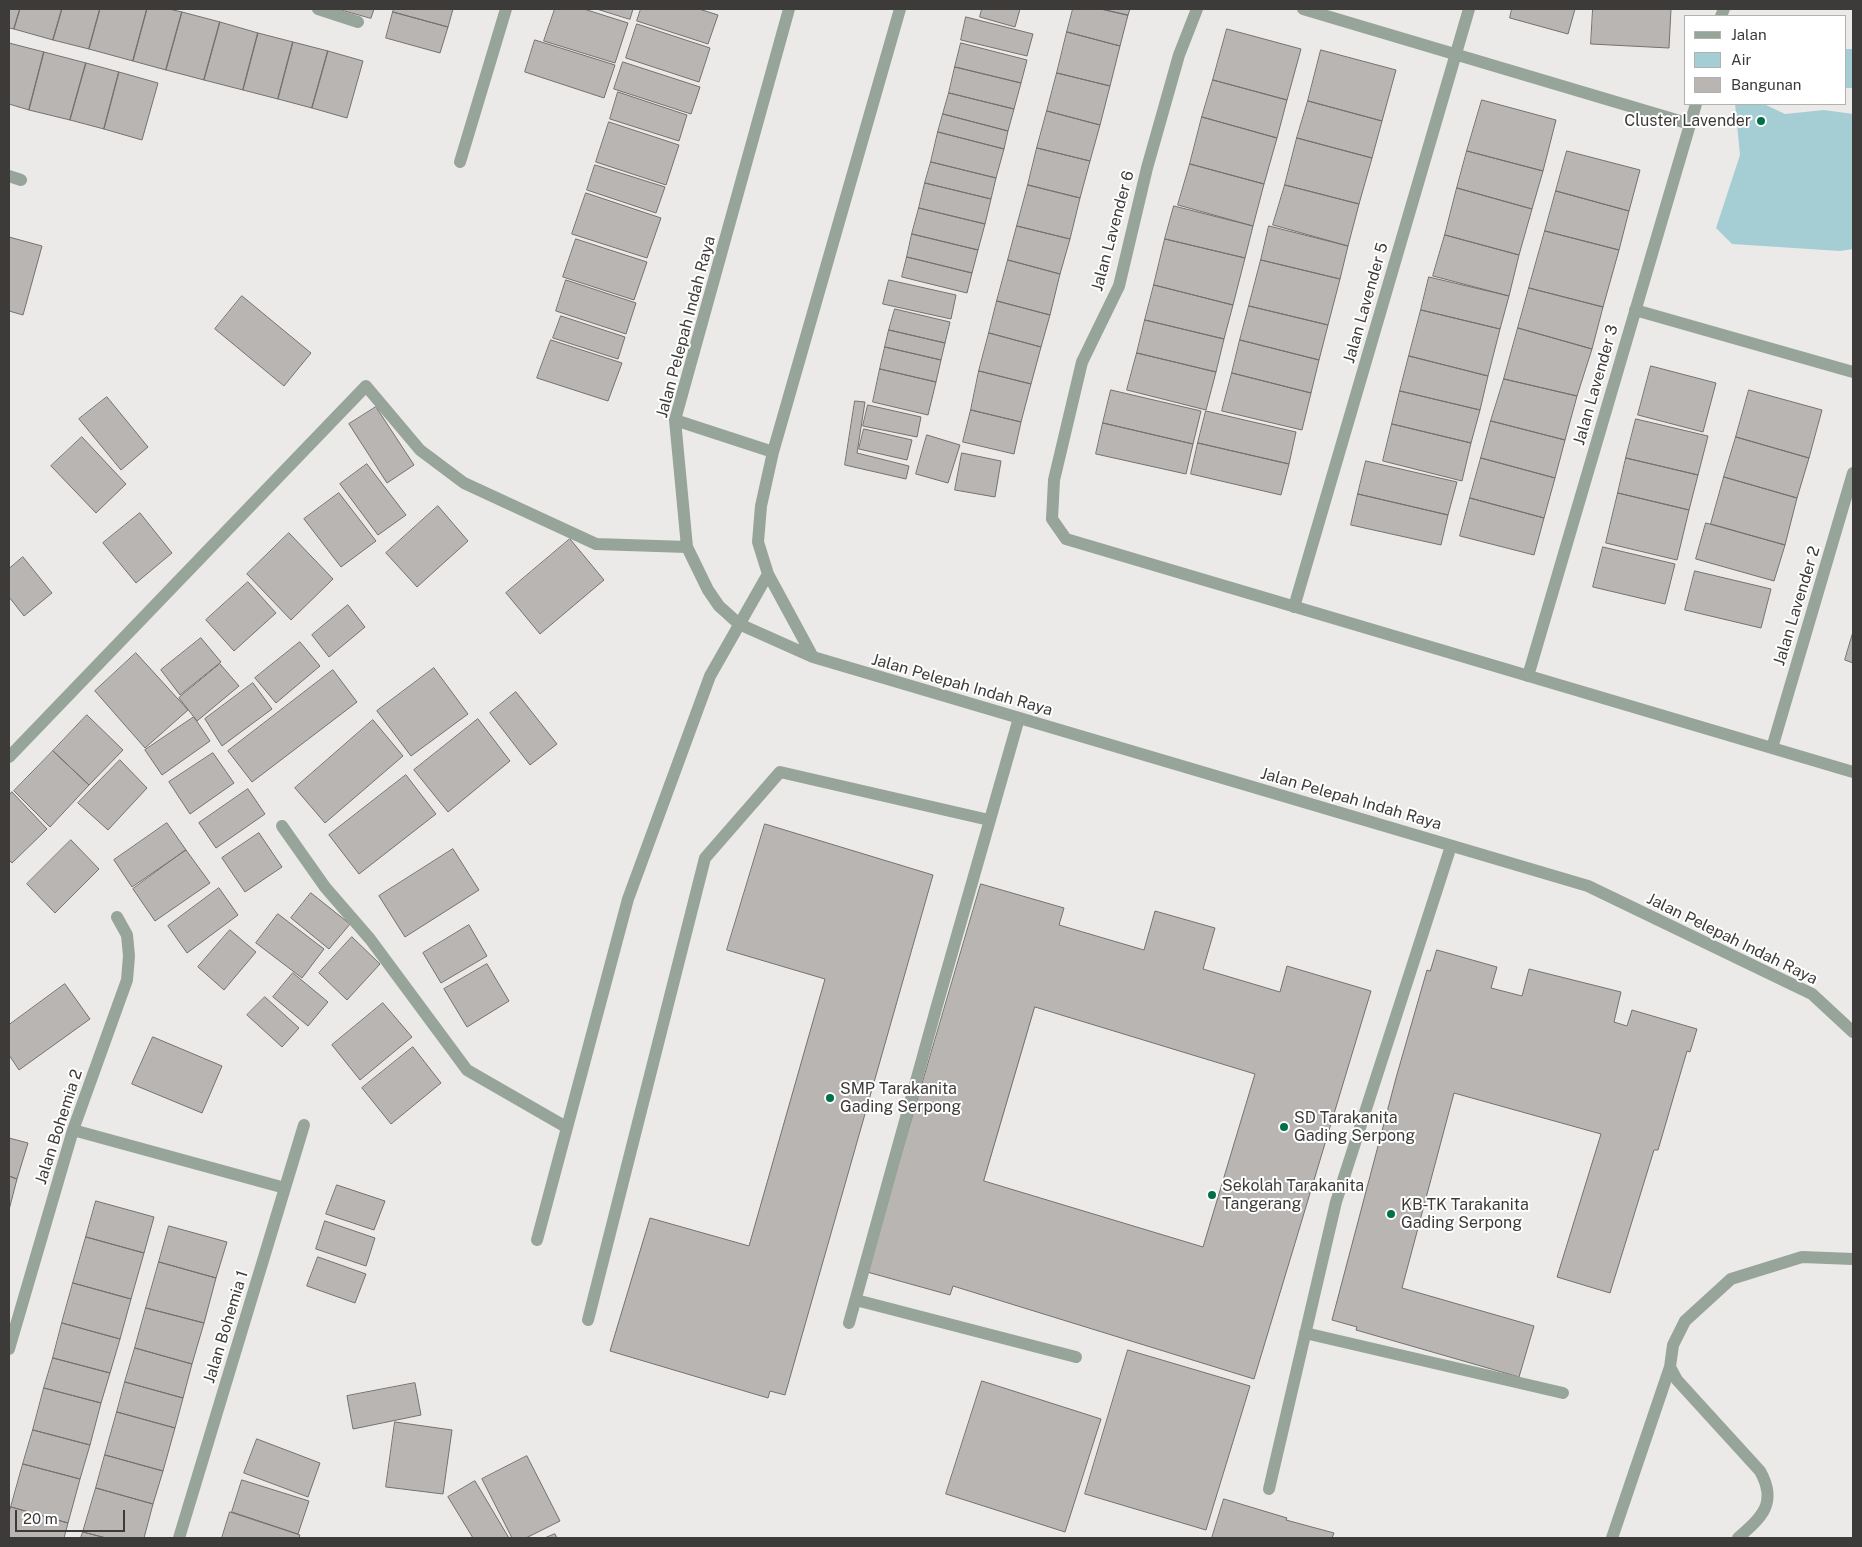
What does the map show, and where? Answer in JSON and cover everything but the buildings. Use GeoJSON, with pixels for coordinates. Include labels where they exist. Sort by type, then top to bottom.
{"type":"FeatureCollection","features":[{"type":"Feature","properties":{"kind":"street"},"geometry":{"type":"LineString","coordinates":[[318,9],[358,22]]}},
{"type":"Feature","properties":{"kind":"street"},"geometry":{"type":"LineString","coordinates":[[460,162],[506,9]]}},
{"type":"Feature","properties":{"kind":"street","name":"Jalan Pelepah Indah Raya"},"geometry":{"type":"LineString","coordinates":[[790,9],[675,420],[687,547],[708,590],[719,606],[739,624],[813,657],[1588,886],[1812,994],[1853,1032]]}},
{"type":"Feature","properties":{"kind":"street"},"geometry":{"type":"LineString","coordinates":[[813,657],[768,574],[758,542],[761,506],[773,452],[900,9]]}},
{"type":"Feature","properties":{"kind":"street","name":"Jalan Lavender 6"},"geometry":{"type":"LineString","coordinates":[[1197,9],[1179,55],[1150,158],[1119,286],[1082,362],[1054,480],[1052,519],[1066,539],[1294,607]]}},
{"type":"Feature","properties":{"kind":"street"},"geometry":{"type":"LineString","coordinates":[[1303,9],[1690,124]]}},
{"type":"Feature","properties":{"kind":"street","name":"Jalan Lavender 5"},"geometry":{"type":"LineString","coordinates":[[1294,607],[1469,9]]}},
{"type":"Feature","properties":{"kind":"street","name":"Jalan Lavender 3"},"geometry":{"type":"LineString","coordinates":[[1528,676],[1696,105]]}},
{"type":"Feature","properties":{"kind":"street"},"geometry":{"type":"LineString","coordinates":[[9,176],[21,180]]}},
{"type":"Feature","properties":{"kind":"street"},"geometry":{"type":"LineString","coordinates":[[1636,310],[1853,372]]}},
{"type":"Feature","properties":{"kind":"street"},"geometry":{"type":"LineString","coordinates":[[9,757],[366,386],[420,450],[464,483],[596,544],[687,547]]}},
{"type":"Feature","properties":{"kind":"street"},"geometry":{"type":"LineString","coordinates":[[675,420],[773,452]]}},
{"type":"Feature","properties":{"kind":"street","name":"Jalan Lavender 2"},"geometry":{"type":"LineString","coordinates":[[1772,748],[1853,473]]}},
{"type":"Feature","properties":{"kind":"street"},"geometry":{"type":"LineString","coordinates":[[537,1240],[628,899],[710,676],[768,574]]}},
{"type":"Feature","properties":{"kind":"street"},"geometry":{"type":"LineString","coordinates":[[1294,607],[1853,772]]}},
{"type":"Feature","properties":{"kind":"street"},"geometry":{"type":"LineString","coordinates":[[849,1323],[1019,718]]}},
{"type":"Feature","properties":{"kind":"street"},"geometry":{"type":"LineString","coordinates":[[588,1320],[705,858],[780,772],[989,820]]}},
{"type":"Feature","properties":{"kind":"street"},"geometry":{"type":"LineString","coordinates":[[282,826],[325,887],[370,939],[467,1070],[566,1127]]}},
{"type":"Feature","properties":{"kind":"street"},"geometry":{"type":"LineString","coordinates":[[1269,1489],[1336,1202],[1450,846]]}},
{"type":"Feature","properties":{"kind":"street","name":"Jalan Bohemia 2"},"geometry":{"type":"LineString","coordinates":[[9,1349],[73,1130],[127,980],[128,935],[117,917]]}},
{"type":"Feature","properties":{"kind":"street","name":"Jalan Bohemia 1"},"geometry":{"type":"LineString","coordinates":[[179,1538],[304,1125]]}},
{"type":"Feature","properties":{"kind":"street"},"geometry":{"type":"LineString","coordinates":[[73,1130],[285,1188]]}},
{"type":"Feature","properties":{"kind":"street"},"geometry":{"type":"LineString","coordinates":[[1612,1538],[1670,1367],[1672,1345],[1685,1321],[1731,1279],[1802,1257],[1853,1259]]}},
{"type":"Feature","properties":{"kind":"street"},"geometry":{"type":"LineString","coordinates":[[856,1300],[1076,1357]]}},
{"type":"Feature","properties":{"kind":"street"},"geometry":{"type":"LineString","coordinates":[[1305,1332],[1563,1393]]}},
{"type":"Feature","properties":{"kind":"street"},"geometry":{"type":"LineString","coordinates":[[1670,1367],[1676,1380],[1760,1471],[1767,1484],[1768,1497],[1764,1512],[1738,1538]]}},
{"type":"Feature","properties":{"kind":"water"},"geometry":{"type":"Polygon","coordinates":[[[1847,49],[1853,49],[1853,88],[1847,88],[1847,49]]]}},
{"type":"Feature","properties":{"kind":"water"},"geometry":{"type":"Polygon","coordinates":[[[1735,105],[1766,105],[1785,114],[1824,110],[1853,114],[1853,249],[1840,251],[1732,244],[1716,228],[1740,155],[1735,105]]]}},
{"type":"Feature","properties":{"kind":"place","name":"Cluster Lavender"},"geometry":{"type":"Point","coordinates":[1761,121]}},
{"type":"Feature","properties":{"kind":"place","name":"SMP Tarakanita Gading Serpong"},"geometry":{"type":"Point","coordinates":[830,1098]}},
{"type":"Feature","properties":{"kind":"place","name":"SD Tarakanita Gading Serpong"},"geometry":{"type":"Point","coordinates":[1284,1127]}},
{"type":"Feature","properties":{"kind":"place","name":"Sekolah Tarakanita Tangerang"},"geometry":{"type":"Point","coordinates":[1212,1195]}},
{"type":"Feature","properties":{"kind":"place","name":"KB-TK Tarakanita Gading Serpong"},"geometry":{"type":"Point","coordinates":[1391,1214]}}]}
